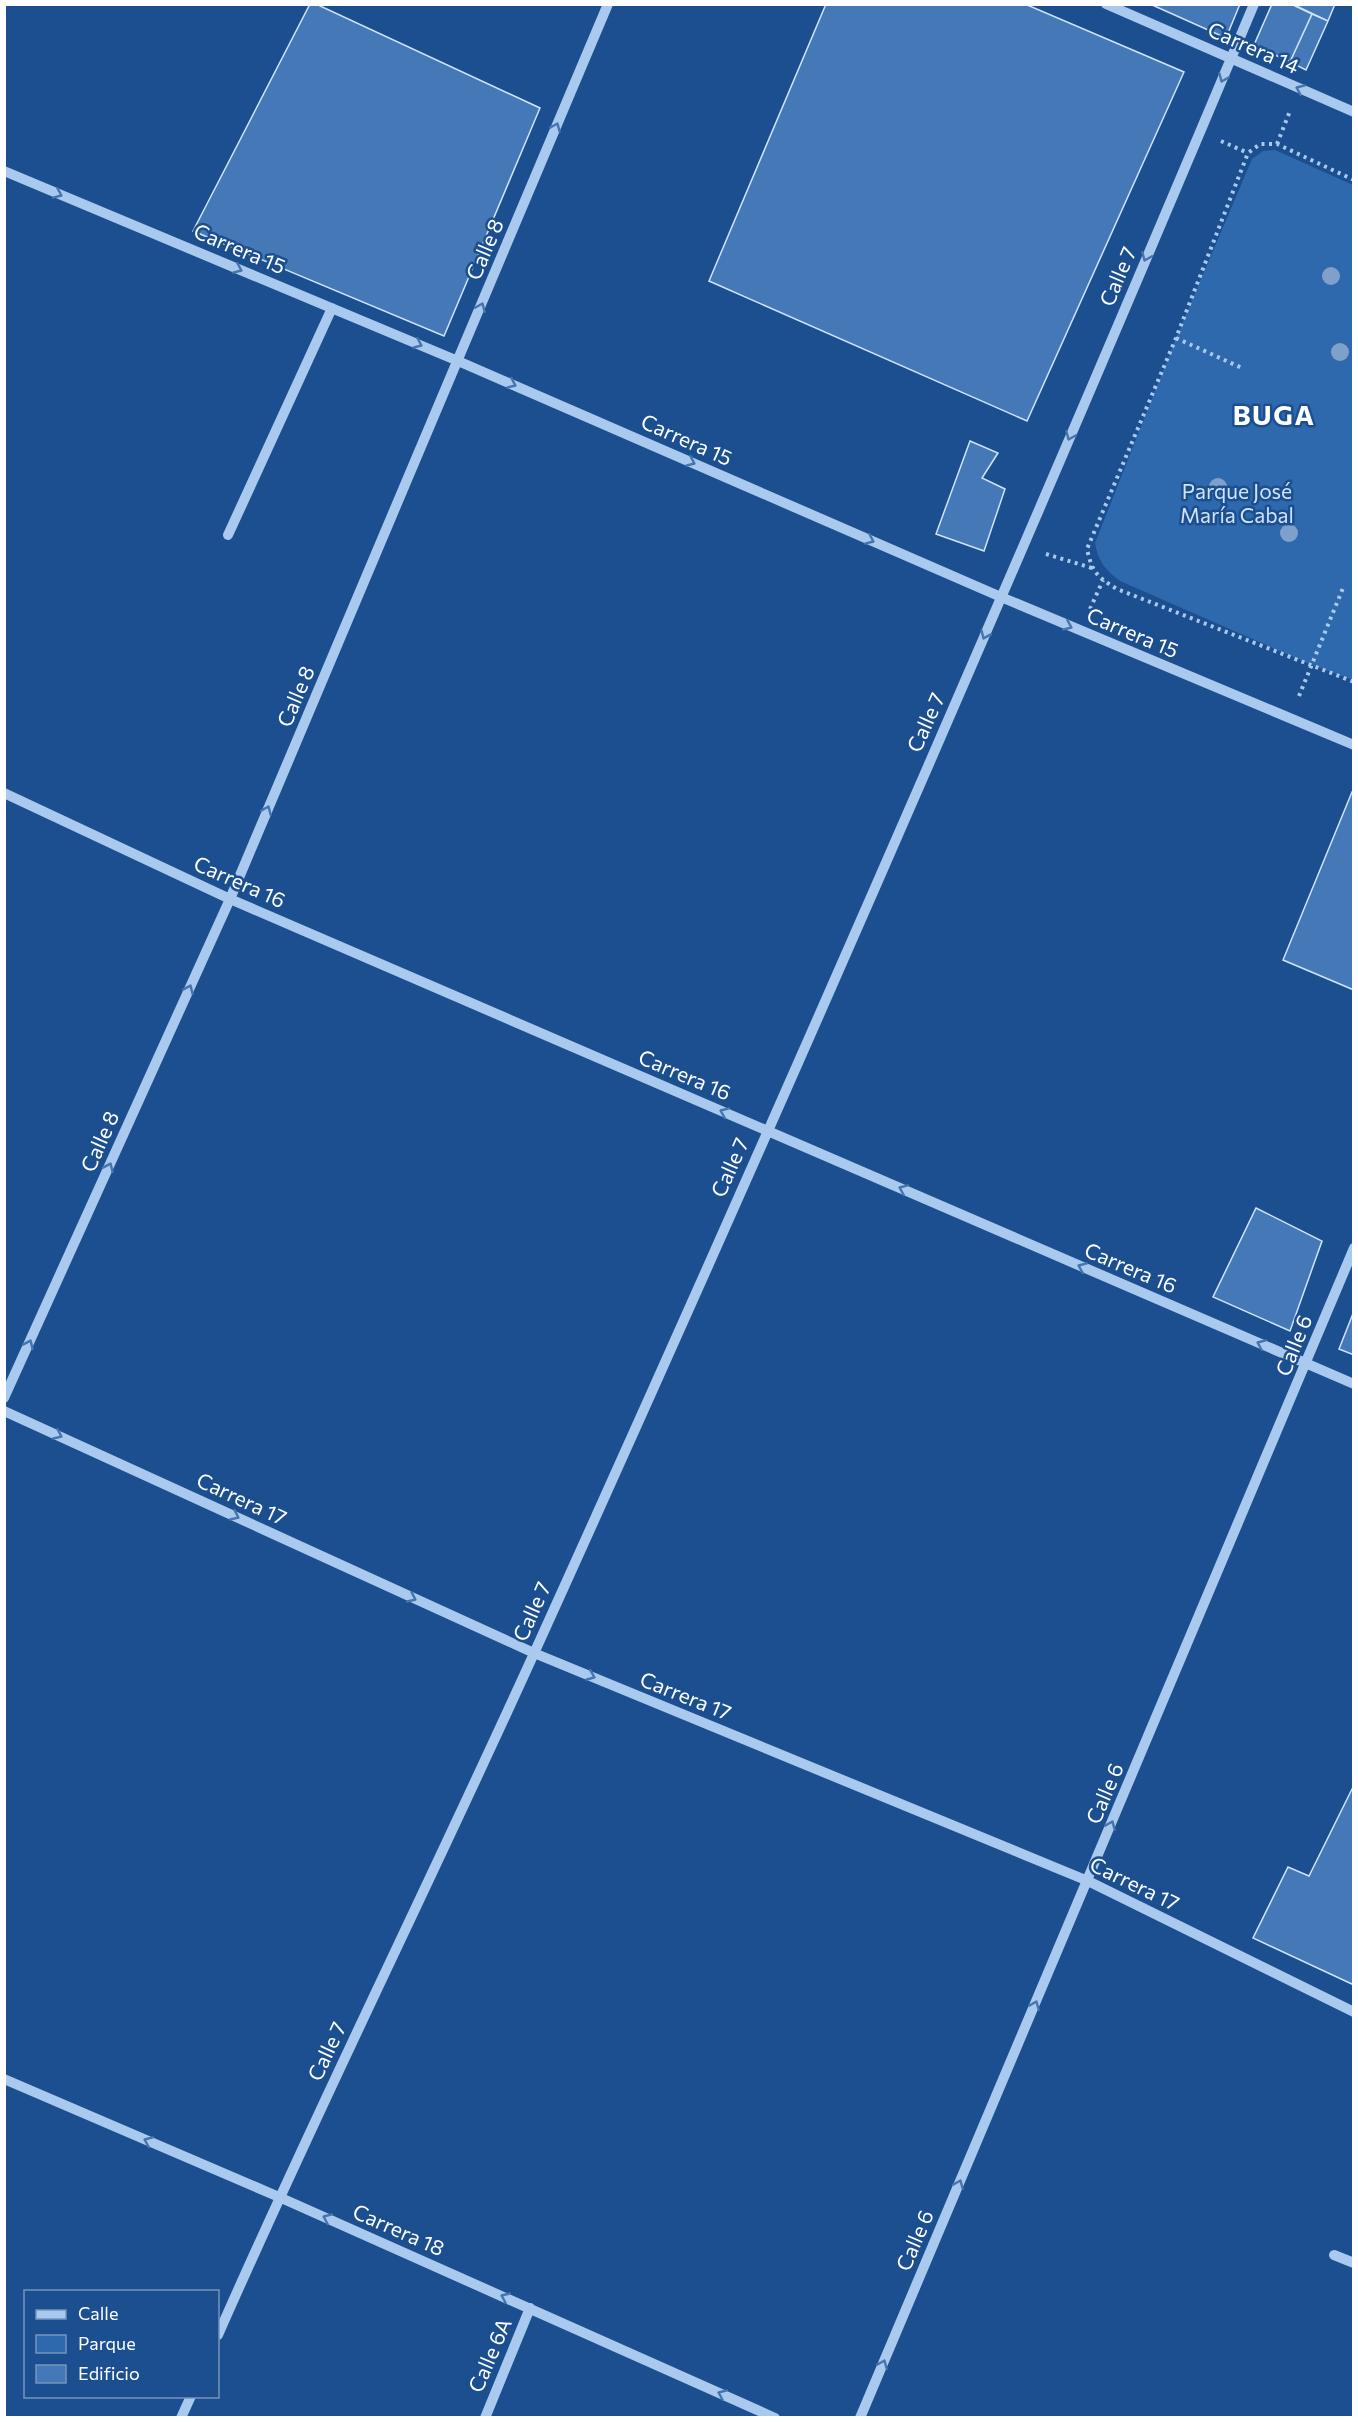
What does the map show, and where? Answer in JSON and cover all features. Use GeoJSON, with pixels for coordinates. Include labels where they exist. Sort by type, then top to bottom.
{"type":"FeatureCollection","features":[{"type":"Feature","properties":{"kind":"street","name":"Calle 8"},"geometry":{"type":"LineString","coordinates":[[4,1398],[230,899],[608,4]]}},
{"type":"Feature","properties":{"kind":"street","name":"Carrera 14"},"geometry":{"type":"LineString","coordinates":[[1106,4],[1353,112]]}},
{"type":"Feature","properties":{"kind":"street","name":"Calle 7"},"geometry":{"type":"LineString","coordinates":[[219,2333],[279,2197],[534,1653],[1001,597],[1254,4]]}},
{"type":"Feature","properties":{"kind":"street","name":"Carrera 15"},"geometry":{"type":"LineString","coordinates":[[4,171],[458,361],[1001,597],[1353,745]]}},
{"type":"Feature","properties":{"kind":"street"},"geometry":{"type":"LineString","coordinates":[[228,535],[332,308]]}},
{"type":"Feature","properties":{"kind":"street","name":"Carrera 16"},"geometry":{"type":"LineString","coordinates":[[4,794],[230,899],[1353,1384]]}},
{"type":"Feature","properties":{"kind":"street","name":"Calle 6"},"geometry":{"type":"LineString","coordinates":[[860,2418],[1307,1363],[1353,1248]]}},
{"type":"Feature","properties":{"kind":"street","name":"Carrera 17"},"geometry":{"type":"LineString","coordinates":[[4,1411],[534,1653],[1088,1881],[1353,2012]]}},
{"type":"Feature","properties":{"kind":"street","name":"Carrera 18"},"geometry":{"type":"LineString","coordinates":[[4,2079],[279,2197],[775,2418]]}},
{"type":"Feature","properties":{"kind":"street"},"geometry":{"type":"LineString","coordinates":[[1334,2255],[1353,2263]]}},
{"type":"Feature","properties":{"kind":"street","name":"Calle 6A"},"geometry":{"type":"LineString","coordinates":[[485,2418],[530,2308]]}},
{"type":"Feature","properties":{"kind":"street"},"geometry":{"type":"LineString","coordinates":[[181,2418],[190,2398]]}},
{"type":"Feature","properties":{"kind":"path"},"geometry":{"type":"LineString","coordinates":[[1277,144],[1299,88]]}},
{"type":"Feature","properties":{"kind":"path"},"geometry":{"type":"LineString","coordinates":[[1353,180],[1277,144],[1260,144],[1248,153],[1176,338],[1087,549],[1092,568],[1103,580],[1117,589],[1353,682]]}},
{"type":"Feature","properties":{"kind":"path"},"geometry":{"type":"LineString","coordinates":[[1176,338],[1242,368]]}},
{"type":"Feature","properties":{"kind":"path"},"geometry":{"type":"LineString","coordinates":[[1022,547],[1092,568]]}},
{"type":"Feature","properties":{"kind":"path"},"geometry":{"type":"LineString","coordinates":[[1290,719],[1343,588]]}},
{"type":"Feature","properties":{"kind":"green space","name":"Parque José María Cabal"},"geometry":{"type":"Polygon","coordinates":[[[1275,150],[1353,185],[1353,680],[1312,665],[1120,581],[1103,565],[1095,543],[1176,338],[1252,159],[1263,151],[1275,150]]]}},
{"type":"Feature","properties":{"kind":"building"},"geometry":{"type":"Polygon","coordinates":[[[310,4],[316,4],[540,108],[444,336],[193,231],[310,4]]]}},
{"type":"Feature","properties":{"kind":"building"},"geometry":{"type":"Polygon","coordinates":[[[826,4],[1025,4],[1184,72],[1027,421],[709,281],[826,4]]]}},
{"type":"Feature","properties":{"kind":"building"},"geometry":{"type":"Polygon","coordinates":[[[1150,4],[1240,4],[1226,38],[1150,4]]]}},
{"type":"Feature","properties":{"kind":"building"},"geometry":{"type":"Polygon","coordinates":[[[1272,4],[1291,4],[1312,14],[1290,62],[1254,45],[1272,4]]]}},
{"type":"Feature","properties":{"kind":"building"},"geometry":{"type":"Polygon","coordinates":[[[1292,4],[1335,4],[1328,21],[1292,4]]]}},
{"type":"Feature","properties":{"kind":"building"},"geometry":{"type":"Polygon","coordinates":[[[1312,14],[1328,21],[1306,70],[1290,62],[1312,14]]]}},
{"type":"Feature","properties":{"kind":"building"},"geometry":{"type":"Polygon","coordinates":[[[970,441],[998,453],[982,478],[1005,489],[984,551],[936,534],[970,441]]]}},
{"type":"Feature","properties":{"kind":"building"},"geometry":{"type":"Polygon","coordinates":[[[1352,792],[1354,793],[1354,990],[1283,960],[1352,792]]]}},
{"type":"Feature","properties":{"kind":"building"},"geometry":{"type":"Polygon","coordinates":[[[1256,1208],[1322,1241],[1290,1331],[1213,1297],[1256,1208]]]}},
{"type":"Feature","properties":{"kind":"building"},"geometry":{"type":"Polygon","coordinates":[[[1354,1311],[1354,1355],[1339,1349],[1354,1311]]]}},
{"type":"Feature","properties":{"kind":"building"},"geometry":{"type":"Polygon","coordinates":[[[1354,1785],[1354,1985],[1253,1938],[1288,1867],[1309,1876],[1354,1785]]]}},
{"type":"Feature","properties":{"kind":"district","name":"BUGA"},"geometry":{"type":"Point","coordinates":[1274,414]}}]}
